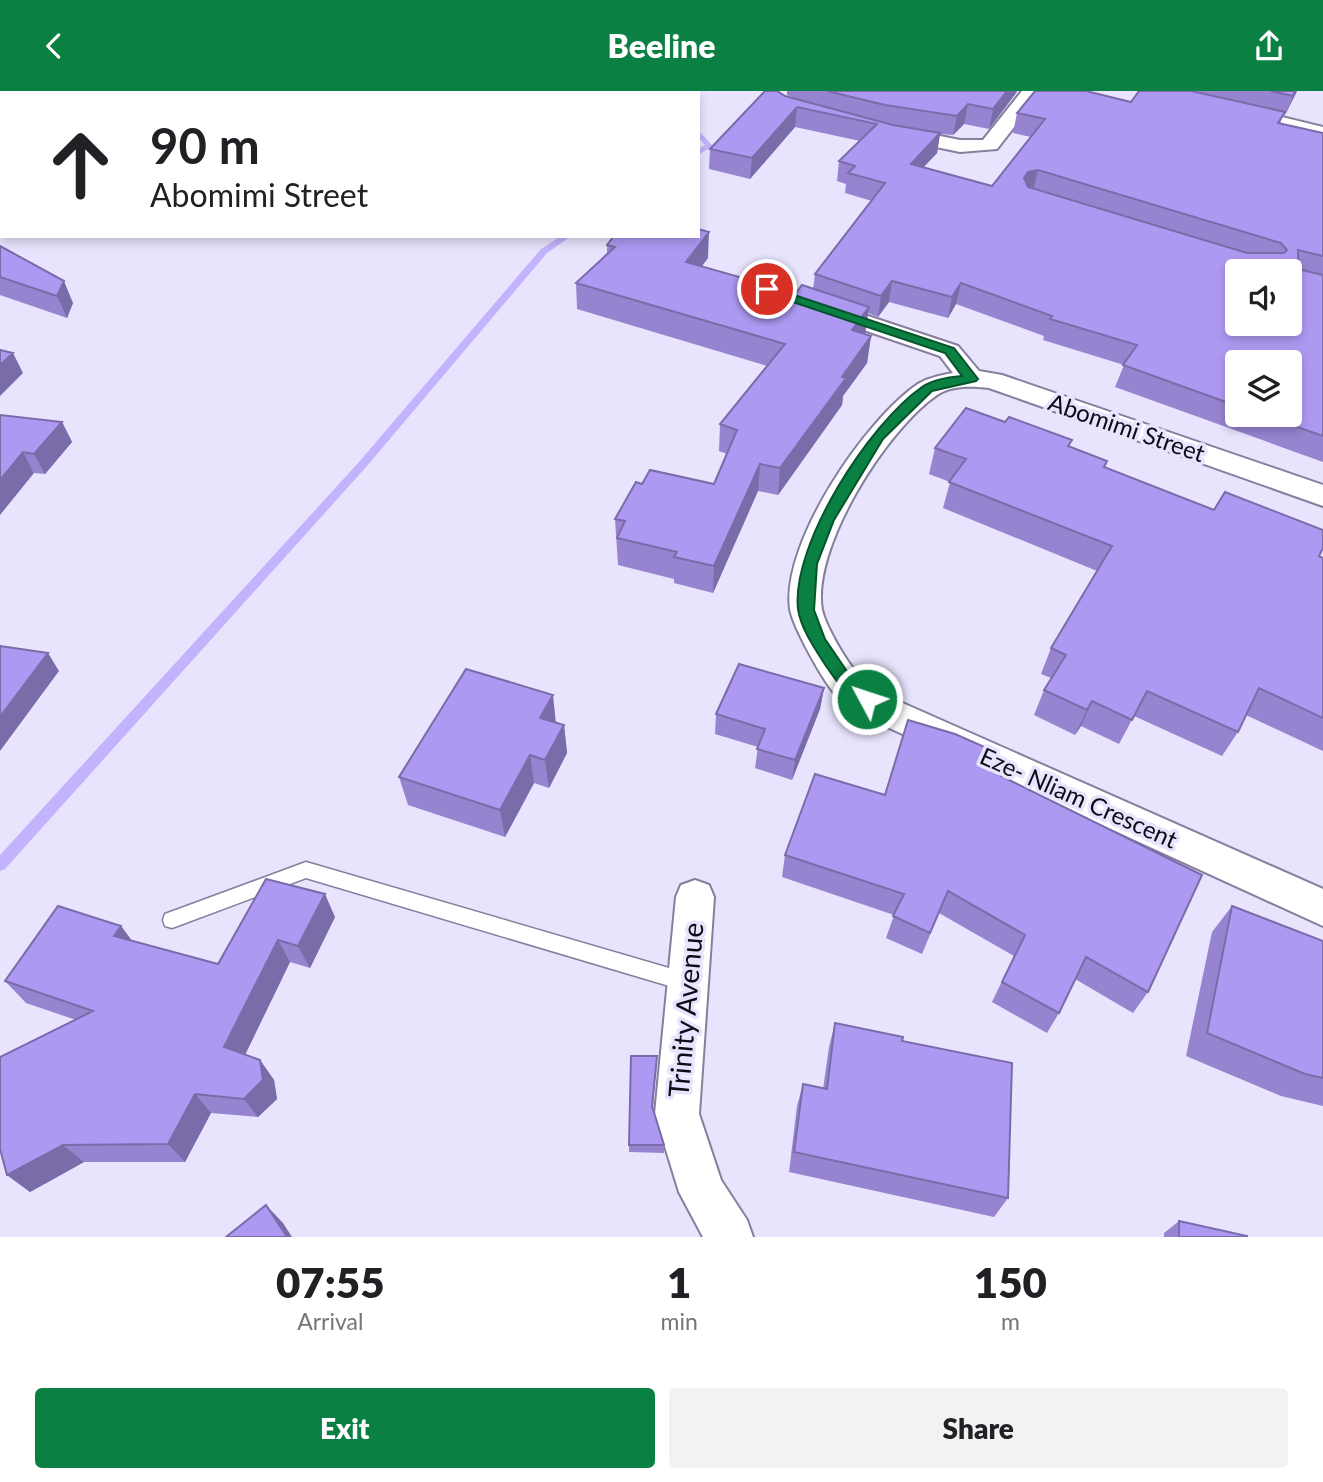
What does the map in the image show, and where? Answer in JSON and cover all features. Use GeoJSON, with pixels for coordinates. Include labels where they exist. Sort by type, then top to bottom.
{"type":"FeatureCollection","features":[{"type":"Feature","properties":{"kind":"street"},"geometry":{"type":"LineString","coordinates":[[880,130],[944,144],[986,146],[1032,91]]}},
{"type":"Feature","properties":{"kind":"street"},"geometry":{"type":"LineString","coordinates":[[1222,108],[1323,133]]}},
{"type":"Feature","properties":{"kind":"street"},"geometry":{"type":"LineString","coordinates":[[806,302],[949,351],[971,379]]}},
{"type":"Feature","properties":{"kind":"street","name":"Abomimi Street"},"geometry":{"type":"LineString","coordinates":[[928,389],[950,381],[993,381],[1323,496]]}},
{"type":"Feature","properties":{"kind":"street","name":"Eze- Nliam Crescent"},"geometry":{"type":"LineString","coordinates":[[928,389],[878,436],[871,446],[827,520],[810,564],[806,610],[818,640],[849,687],[886,711],[1323,908]]}},
{"type":"Feature","properties":{"kind":"street","name":"Trinity Avenue"},"geometry":{"type":"LineString","coordinates":[[695,897],[677,1114],[702,1192],[730,1237]]}},
{"type":"Feature","properties":{"kind":"lane"},"geometry":{"type":"LineString","coordinates":[[172,920],[306,870],[686,982]]}},
{"type":"Feature","properties":{"kind":"building"},"geometry":{"type":"Polygon","coordinates":[[[765,91],[777,91],[785,96],[893,125],[940,133],[911,164],[992,186],[1045,119],[1017,113],[1035,91],[1086,91],[1131,102],[1139,91],[1191,91],[1285,112],[1278,123],[1323,133],[1323,256],[1298,250],[1298,259],[1225,259],[1225,336],[1302,336],[1302,270],[1323,275],[1323,436],[1297,427],[1302,427],[1302,350],[1225,350],[1225,402],[1123,365],[1137,345],[1050,319],[1052,316],[961,283],[952,297],[892,281],[881,296],[815,274],[885,183],[848,173],[855,166],[839,161],[877,124],[797,107],[752,158],[710,149],[765,91]],[[1038,170],[1028,172],[1024,178],[1028,187],[1247,253],[1284,253],[1287,250],[1281,243],[1038,170]]]}},
{"type":"Feature","properties":{"kind":"building"},"geometry":{"type":"Polygon","coordinates":[[[827,91],[1007,91],[993,109],[968,104],[957,116],[885,105],[827,91]]]}},
{"type":"Feature","properties":{"kind":"building"},"geometry":{"type":"Polygon","coordinates":[[[1271,91],[1295,91],[1293,96],[1271,91]]]}},
{"type":"Feature","properties":{"kind":"building"},"geometry":{"type":"Polygon","coordinates":[[[700,230],[709,232],[686,262],[796,293],[802,285],[869,307],[852,330],[871,336],[842,377],[846,378],[780,468],[760,464],[714,566],[674,557],[677,552],[617,538],[625,521],[615,519],[636,482],[642,484],[650,470],[714,484],[737,430],[720,424],[785,344],[576,283],[615,247],[607,245],[612,238],[700,238],[700,230]]]}},
{"type":"Feature","properties":{"kind":"building"},"geometry":{"type":"Polygon","coordinates":[[[0,246],[64,281],[57,296],[0,277],[0,246]]]}},
{"type":"Feature","properties":{"kind":"building"},"geometry":{"type":"Polygon","coordinates":[[[0,350],[13,353],[0,365],[0,350]]]}},
{"type":"Feature","properties":{"kind":"building"},"geometry":{"type":"Polygon","coordinates":[[[966,408],[1005,422],[1009,417],[1072,440],[1068,446],[1107,461],[1104,467],[1214,510],[1225,492],[1323,530],[1323,548],[1319,556],[1323,558],[1323,718],[1259,688],[1238,732],[1147,691],[1132,720],[1092,701],[1087,710],[1044,690],[1066,655],[1051,648],[1112,546],[949,482],[966,459],[935,448],[966,408]]]}},
{"type":"Feature","properties":{"kind":"building"},"geometry":{"type":"Polygon","coordinates":[[[0,415],[62,422],[34,454],[23,452],[0,480],[0,415]]]}},
{"type":"Feature","properties":{"kind":"building"},"geometry":{"type":"Polygon","coordinates":[[[0,646],[48,653],[0,717],[0,646]]]}},
{"type":"Feature","properties":{"kind":"building"},"geometry":{"type":"Polygon","coordinates":[[[739,664],[824,688],[795,760],[757,749],[765,729],[716,714],[739,664]]]}},
{"type":"Feature","properties":{"kind":"building"},"geometry":{"type":"Polygon","coordinates":[[[466,669],[553,695],[540,718],[564,725],[545,760],[530,755],[500,810],[399,777],[466,669]]]}},
{"type":"Feature","properties":{"kind":"building"},"geometry":{"type":"Polygon","coordinates":[[[908,720],[955,734],[996,752],[991,771],[1202,875],[1148,992],[1086,957],[1059,1013],[1002,982],[1025,935],[948,891],[930,933],[893,916],[904,894],[785,855],[815,774],[885,795],[908,720]]]}},
{"type":"Feature","properties":{"kind":"building"},"geometry":{"type":"Polygon","coordinates":[[[266,879],[325,894],[298,946],[278,940],[224,1047],[260,1060],[263,1080],[244,1099],[195,1094],[168,1144],[63,1145],[7,1175],[0,1149],[0,1057],[93,1011],[5,981],[58,906],[121,926],[114,936],[218,964],[266,879]]]}},
{"type":"Feature","properties":{"kind":"building"},"geometry":{"type":"Polygon","coordinates":[[[1232,906],[1323,941],[1323,1078],[1305,1074],[1207,1033],[1232,906]]]}},
{"type":"Feature","properties":{"kind":"building"},"geometry":{"type":"Polygon","coordinates":[[[835,1023],[903,1037],[902,1041],[1012,1063],[1008,1198],[794,1152],[803,1084],[827,1089],[835,1023]]]}},
{"type":"Feature","properties":{"kind":"building"},"geometry":{"type":"Polygon","coordinates":[[[631,1056],[657,1056],[652,1106],[664,1145],[629,1145],[631,1056]]]}},
{"type":"Feature","properties":{"kind":"building"},"geometry":{"type":"Polygon","coordinates":[[[266,1205],[287,1237],[226,1237],[266,1205]]]}},
{"type":"Feature","properties":{"kind":"building"},"geometry":{"type":"Polygon","coordinates":[[[1179,1221],[1247,1236],[1247,1237],[1179,1237],[1179,1221]]]}},
{"type":"Feature","properties":{"kind":"waterway"},"geometry":{"type":"LineString","coordinates":[[700,135],[709,146],[700,152]]}},
{"type":"Feature","properties":{"kind":"waterway"},"geometry":{"type":"LineString","coordinates":[[0,865],[363,464],[544,251],[564,238]]}},
{"type":"Feature","properties":{"kind":"route"},"geometry":{"type":"LineString","coordinates":[[767,289],[949,351],[971,379],[950,381],[928,389],[878,436],[827,520],[810,564],[806,610],[818,640],[849,687],[867,699]]}}]}
